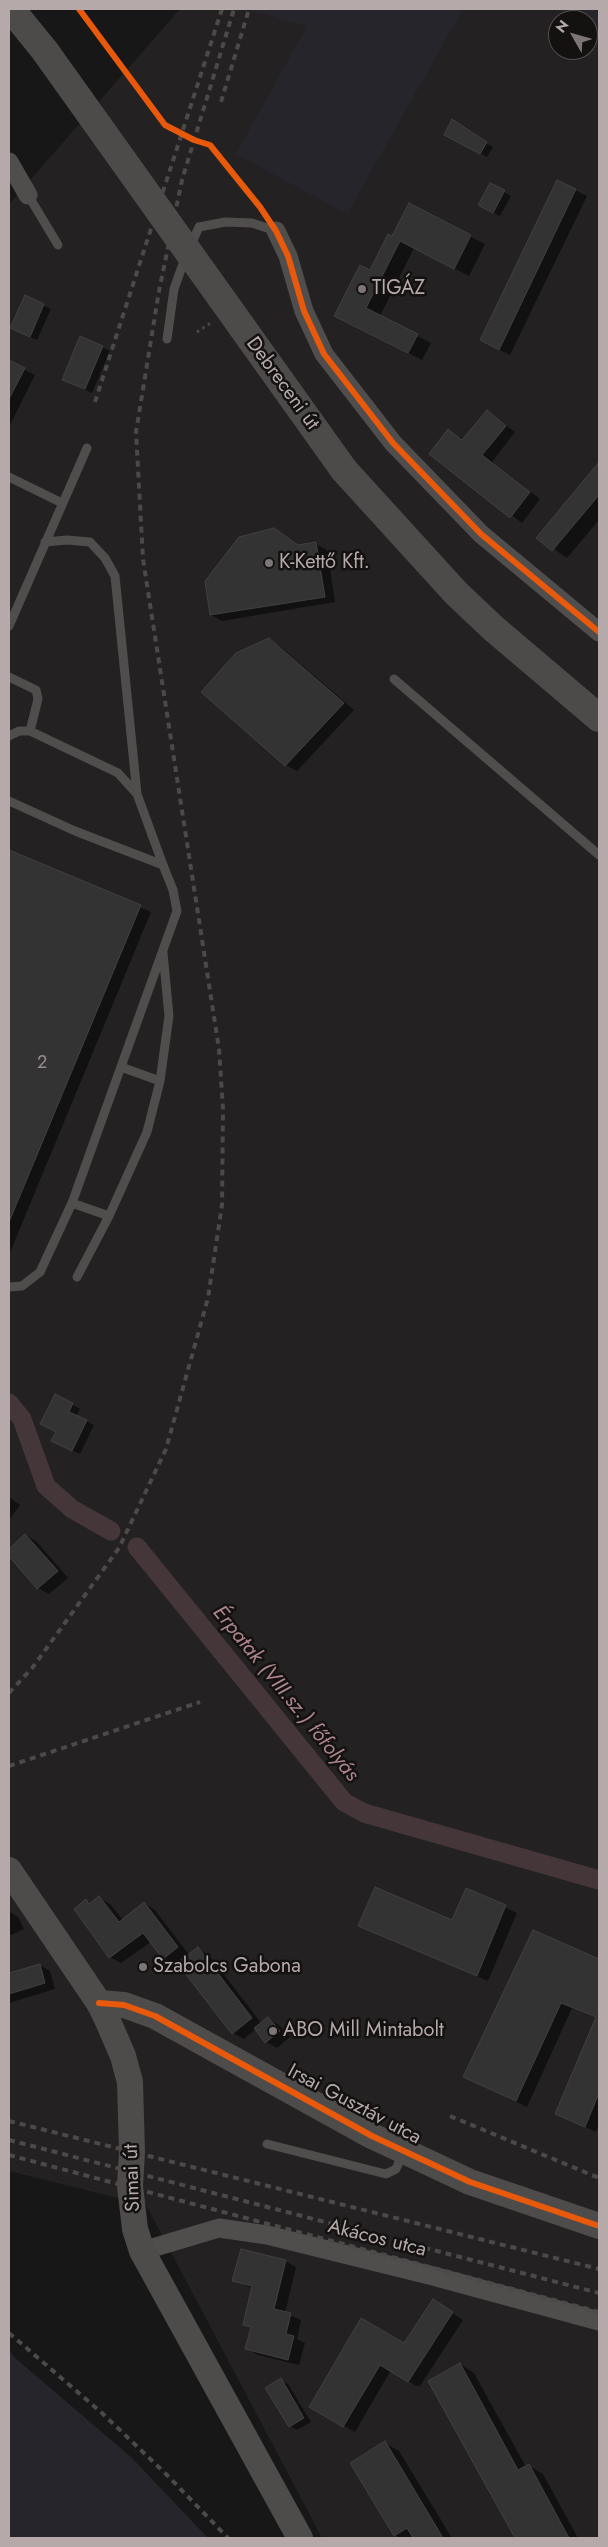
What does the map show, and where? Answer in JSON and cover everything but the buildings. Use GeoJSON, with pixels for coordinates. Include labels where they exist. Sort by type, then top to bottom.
{"type":"FeatureCollection","features":[{"type":"Feature","properties":{"kind":"main road","name":"Debreceni út"},"geometry":{"type":"LineString","coordinates":[[11,9],[45,51],[344,470],[456,593],[493,628],[599,718]]}},
{"type":"Feature","properties":{"kind":"main road","name":"Simai út"},"geometry":{"type":"LineString","coordinates":[[9,1870],[99,2003],[123,2056],[130,2082],[132,2152],[130,2186],[135,2228],[142,2251],[300,2538]]}},
{"type":"Feature","properties":{"kind":"main road","name":"Irsai Gusztáv utca"},"geometry":{"type":"LineString","coordinates":[[99,2003],[124,2005],[155,2016],[372,2136],[470,2182],[599,2226]]}},
{"type":"Feature","properties":{"kind":"street"},"geometry":{"type":"LineString","coordinates":[[9,162],[28,195]]}},
{"type":"Feature","properties":{"kind":"street"},"geometry":{"type":"LineString","coordinates":[[276,231],[288,256],[304,311],[324,354],[392,443],[482,534],[599,632]]}},
{"type":"Feature","properties":{"kind":"street","name":"Akácos utca"},"geometry":{"type":"LineString","coordinates":[[142,2251],[219,2228],[267,2234],[433,2276],[599,2322]]}},
{"type":"Feature","properties":{"kind":"lane"},"geometry":{"type":"LineString","coordinates":[[28,195],[58,245]]}},
{"type":"Feature","properties":{"kind":"lane"},"geometry":{"type":"LineString","coordinates":[[167,339],[174,289],[185,258],[200,227],[225,222],[252,222],[276,231]]}},
{"type":"Feature","properties":{"kind":"lane"},"geometry":{"type":"LineString","coordinates":[[9,626],[87,448]]}},
{"type":"Feature","properties":{"kind":"lane"},"geometry":{"type":"LineString","coordinates":[[9,477],[62,503]]}},
{"type":"Feature","properties":{"kind":"lane"},"geometry":{"type":"LineString","coordinates":[[9,1287],[22,1286],[40,1272],[72,1202],[177,911],[173,890],[137,794],[115,576],[105,558],[90,542],[67,540],[45,542]]}},
{"type":"Feature","properties":{"kind":"lane"},"geometry":{"type":"LineString","coordinates":[[9,677],[36,690],[38,698],[30,731]]}},
{"type":"Feature","properties":{"kind":"lane"},"geometry":{"type":"LineString","coordinates":[[394,679],[599,855]]}},
{"type":"Feature","properties":{"kind":"lane"},"geometry":{"type":"LineString","coordinates":[[9,736],[19,731],[30,731],[118,773],[137,794]]}},
{"type":"Feature","properties":{"kind":"lane"},"geometry":{"type":"LineString","coordinates":[[9,801],[76,832],[163,866]]}},
{"type":"Feature","properties":{"kind":"lane"},"geometry":{"type":"LineString","coordinates":[[77,1277],[109,1216],[147,1132],[160,1081],[170,1016],[162,951]]}},
{"type":"Feature","properties":{"kind":"lane"},"geometry":{"type":"LineString","coordinates":[[121,1067],[160,1081]]}},
{"type":"Feature","properties":{"kind":"lane"},"geometry":{"type":"LineString","coordinates":[[72,1202],[109,1216]]}},
{"type":"Feature","properties":{"kind":"lane"},"geometry":{"type":"LineString","coordinates":[[267,2144],[386,2174],[396,2169],[404,2151]]}},
{"type":"Feature","properties":{"kind":"shaded area"},"geometry":{"type":"Polygon","coordinates":[[[180,9],[245,9],[307,25],[316,9],[555,9],[557,10],[548,10],[548,60],[598,60],[599,30],[599,2538],[322,2538],[146,2205],[9,2171],[9,204],[180,9]]]}},
{"type":"Feature","properties":{"kind":"shaded area"},"geometry":{"type":"Polygon","coordinates":[[[245,9],[463,9],[347,214],[236,154],[307,26],[245,9]]]}},
{"type":"Feature","properties":{"kind":"shaded area"},"geometry":{"type":"Polygon","coordinates":[[[555,9],[599,9],[599,30],[598,10],[555,9]]]}},
{"type":"Feature","properties":{"kind":"shaded area"},"geometry":{"type":"Polygon","coordinates":[[[9,2349],[13,2356],[131,2457],[208,2538],[9,2538],[9,2349]]]}},
{"type":"Feature","properties":{"kind":"waterway","name":"Érpatak (VIII.sz.) főfolyás"},"geometry":{"type":"LineString","coordinates":[[9,1403],[22,1419],[46,1486],[72,1509],[111,1531]]}},
{"type":"Feature","properties":{"kind":"waterway","name":"Érpatak (VIII.sz.) főfolyás"},"geometry":{"type":"LineString","coordinates":[[137,1547],[344,1802],[364,1813],[599,1880]]}},
{"type":"Feature","properties":{"kind":"railway"},"geometry":{"type":"LineString","coordinates":[[95,402],[222,9]]}},
{"type":"Feature","properties":{"kind":"railway"},"geometry":{"type":"LineString","coordinates":[[9,1693],[33,1667],[119,1548],[166,1449],[208,1298],[222,1205],[223,1109],[219,1049],[143,559],[136,432],[159,291],[182,180],[234,9]]}},
{"type":"Feature","properties":{"kind":"railway"},"geometry":{"type":"LineString","coordinates":[[221,102],[249,9]]}},
{"type":"Feature","properties":{"kind":"railway"},"geometry":{"type":"LineString","coordinates":[[9,1766],[200,1702]]}},
{"type":"Feature","properties":{"kind":"railway"},"geometry":{"type":"LineString","coordinates":[[450,2116],[599,2178]]}},
{"type":"Feature","properties":{"kind":"railway"},"geometry":{"type":"LineString","coordinates":[[9,2121],[599,2269]]}},
{"type":"Feature","properties":{"kind":"railway"},"geometry":{"type":"LineString","coordinates":[[9,2140],[599,2293]]}},
{"type":"Feature","properties":{"kind":"railway"},"geometry":{"type":"LineString","coordinates":[[9,2155],[599,2312]]}},
{"type":"Feature","properties":{"kind":"railway"},"geometry":{"type":"LineString","coordinates":[[9,2333],[102,2413],[167,2475],[228,2538]]}},
{"type":"Feature","properties":{"kind":"cycle path"},"geometry":{"type":"LineString","coordinates":[[79,9],[165,125],[194,140],[210,145],[260,207],[276,231],[288,256],[304,311],[324,354],[393,443],[481,534],[599,632]]}},
{"type":"Feature","properties":{"kind":"cycle path"},"geometry":{"type":"LineString","coordinates":[[99,2003],[124,2005],[155,2016],[372,2136],[470,2182],[599,2226]]}},
{"type":"Feature","properties":{"kind":"place","name":"TIGÁZ"},"geometry":{"type":"Point","coordinates":[362,289]}},
{"type":"Feature","properties":{"kind":"place","name":"K-Kettő Kft."},"geometry":{"type":"Point","coordinates":[269,563]}},
{"type":"Feature","properties":{"kind":"place","name":"Szabolcs Gabona"},"geometry":{"type":"Point","coordinates":[143,1967]}},
{"type":"Feature","properties":{"kind":"place","name":"ABO Mill Mintabolt"},"geometry":{"type":"Point","coordinates":[273,2031]}}]}
